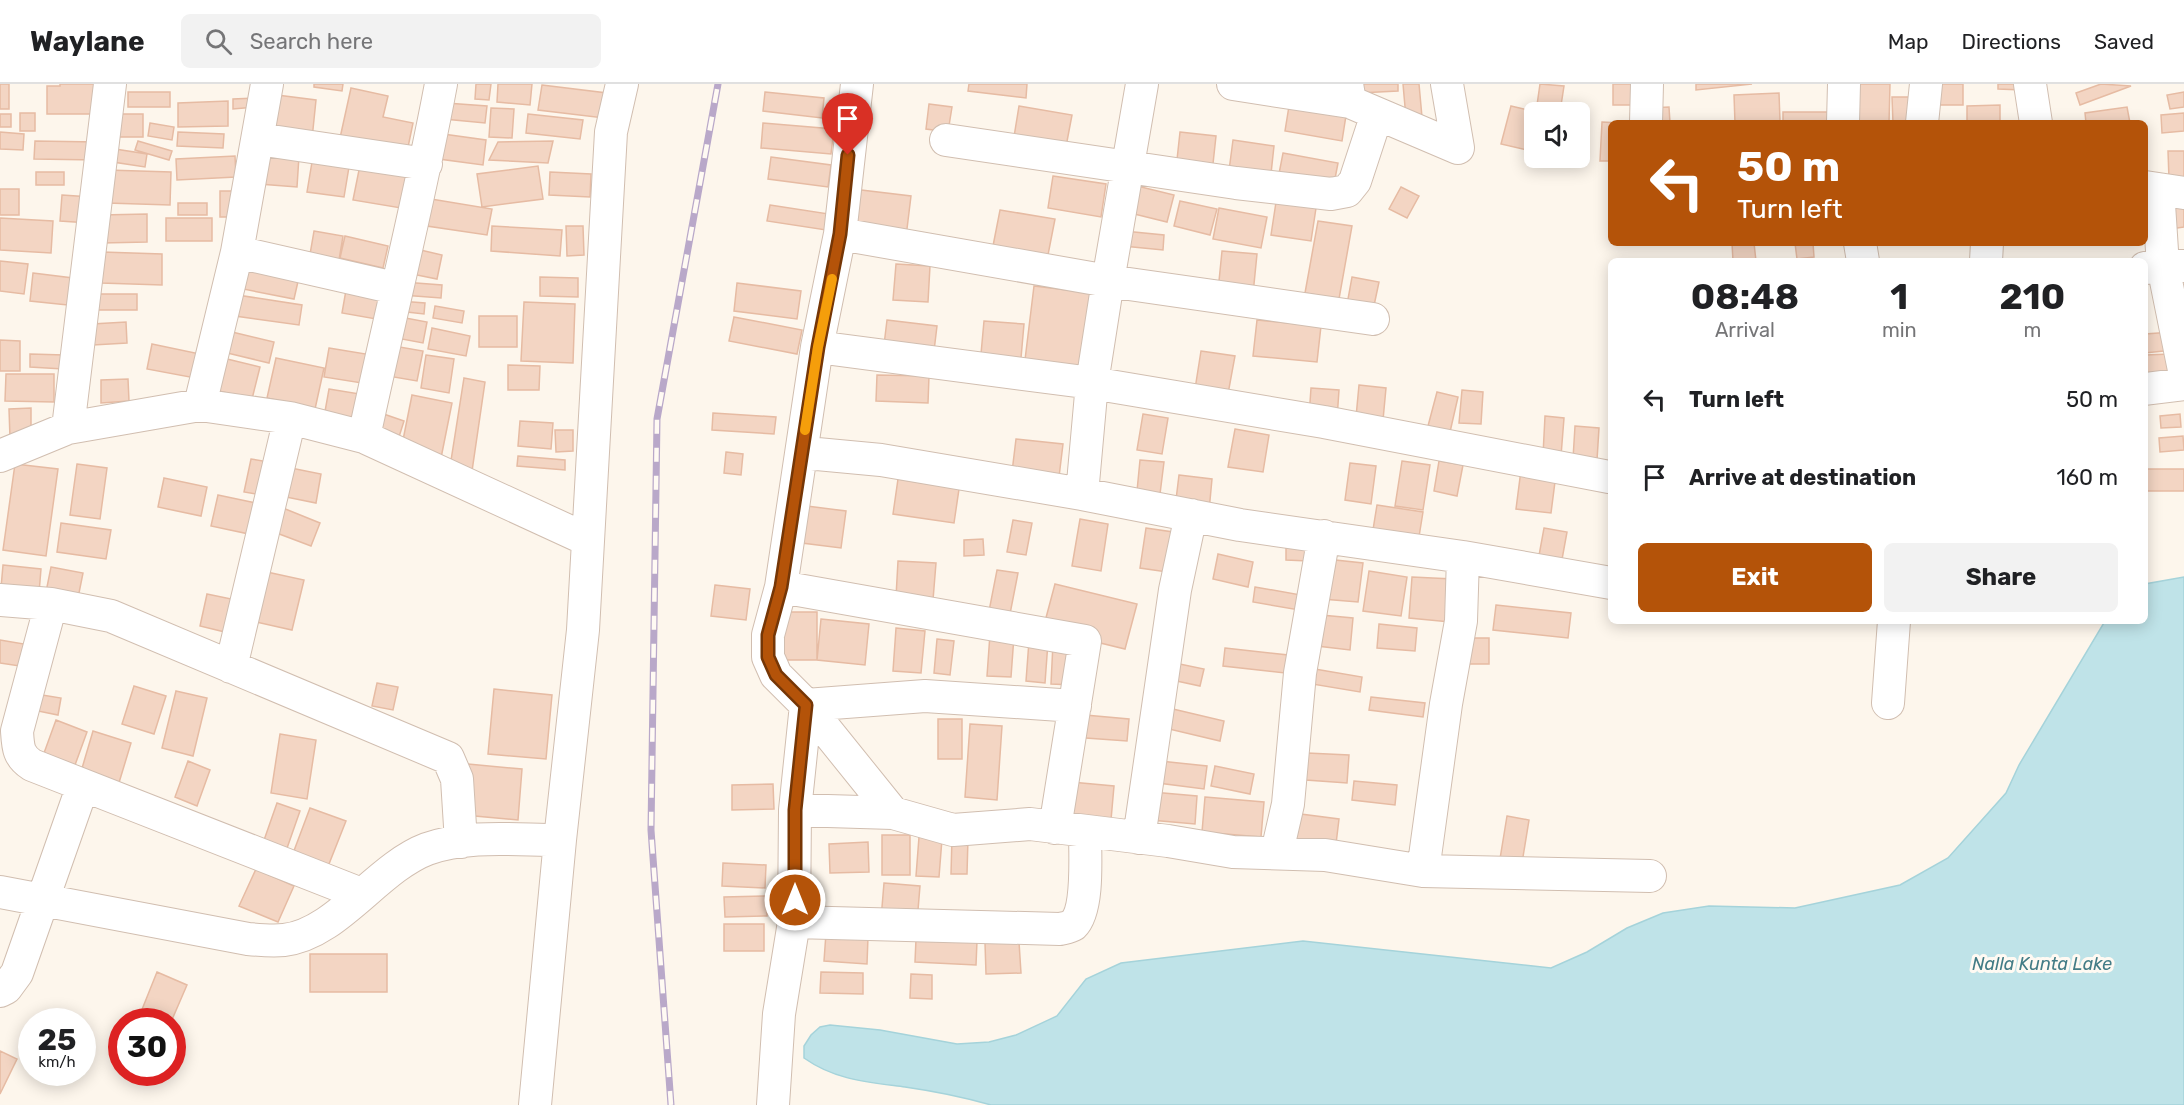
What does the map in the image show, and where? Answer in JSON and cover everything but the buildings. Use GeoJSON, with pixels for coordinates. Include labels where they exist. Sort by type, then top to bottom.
{"type":"FeatureCollection","features":[{"type":"Feature","properties":{"kind":"street"},"geometry":{"type":"LineString","coordinates":[[68,428],[110,84]]}},
{"type":"Feature","properties":{"kind":"street"},"geometry":{"type":"LineString","coordinates":[[200,405],[237,252],[267,84]]}},
{"type":"Feature","properties":{"kind":"street"},"geometry":{"type":"LineString","coordinates":[[364,437],[395,288],[426,164],[441,84]]}},
{"type":"Feature","properties":{"kind":"street"},"geometry":{"type":"LineString","coordinates":[[536,1105],[560,840],[583,630],[611,132],[622,84]]}},
{"type":"Feature","properties":{"kind":"street"},"geometry":{"type":"LineString","coordinates":[[857,84],[840,234],[818,347],[781,587],[768,635],[768,657],[776,675],[806,705],[893,813]]}},
{"type":"Feature","properties":{"kind":"street"},"geometry":{"type":"LineString","coordinates":[[1082,494],[1092,383],[1142,84]]}},
{"type":"Feature","properties":{"kind":"street"},"geometry":{"type":"LineString","coordinates":[[1233,84],[1358,100],[1458,148],[1447,84]]}},
{"type":"Feature","properties":{"kind":"street"},"geometry":{"type":"LineString","coordinates":[[1646,120],[1647,84]]}},
{"type":"Feature","properties":{"kind":"street"},"geometry":{"type":"LineString","coordinates":[[1843,120],[1844,84]]}},
{"type":"Feature","properties":{"kind":"street"},"geometry":{"type":"LineString","coordinates":[[1922,120],[1926,84]]}},
{"type":"Feature","properties":{"kind":"street"},"geometry":{"type":"LineString","coordinates":[[2030,84],[2036,120]]}},
{"type":"Feature","properties":{"kind":"street"},"geometry":{"type":"LineString","coordinates":[[946,140],[1236,183],[1331,194],[1347,191],[1355,181],[1358,100]]}},
{"type":"Feature","properties":{"kind":"street"},"geometry":{"type":"LineString","coordinates":[[258,139],[426,164]]}},
{"type":"Feature","properties":{"kind":"street"},"geometry":{"type":"LineString","coordinates":[[2162,189],[2164,267],[2184,370]]}},
{"type":"Feature","properties":{"kind":"street"},"geometry":{"type":"LineString","coordinates":[[840,234],[1108,281],[1373,319]]}},
{"type":"Feature","properties":{"kind":"street"},"geometry":{"type":"LineString","coordinates":[[237,252],[395,288]]}},
{"type":"Feature","properties":{"kind":"street"},"geometry":{"type":"LineString","coordinates":[[818,347],[1092,383],[1324,422],[1608,477]]}},
{"type":"Feature","properties":{"kind":"street"},"geometry":{"type":"LineString","coordinates":[[2148,389],[2184,384]]}},
{"type":"Feature","properties":{"kind":"street"},"geometry":{"type":"LineString","coordinates":[[0,456],[68,428],[200,405],[290,418],[364,437],[588,540]]}},
{"type":"Feature","properties":{"kind":"street"},"geometry":{"type":"LineString","coordinates":[[231,667],[290,418]]}},
{"type":"Feature","properties":{"kind":"street"},"geometry":{"type":"LineString","coordinates":[[801,456],[818,454],[881,459],[1191,515],[1608,582]]}},
{"type":"Feature","properties":{"kind":"street"},"geometry":{"type":"LineString","coordinates":[[1139,838],[1175,590],[1191,515]]}},
{"type":"Feature","properties":{"kind":"street"},"geometry":{"type":"LineString","coordinates":[[1277,852],[1288,804],[1300,673],[1324,536]]}},
{"type":"Feature","properties":{"kind":"street"},"geometry":{"type":"LineString","coordinates":[[1423,871],[1446,704],[1461,621],[1463,558]]}},
{"type":"Feature","properties":{"kind":"street"},"geometry":{"type":"LineString","coordinates":[[781,587],[1085,641],[1075,706],[1070,830],[1083,900],[1080,915],[1072,926],[1060,929],[794,922]]}},
{"type":"Feature","properties":{"kind":"street"},"geometry":{"type":"LineString","coordinates":[[0,600],[51,604],[111,616],[448,758],[457,779],[460,842]]}},
{"type":"Feature","properties":{"kind":"street"},"geometry":{"type":"LineString","coordinates":[[51,604],[17,731],[18,747],[23,759],[32,765],[361,894]]}},
{"type":"Feature","properties":{"kind":"street"},"geometry":{"type":"LineString","coordinates":[[1888,703],[1894,624]]}},
{"type":"Feature","properties":{"kind":"street"},"geometry":{"type":"LineString","coordinates":[[806,705],[924,696],[1075,706]]}},
{"type":"Feature","properties":{"kind":"street"},"geometry":{"type":"LineString","coordinates":[[773,1105],[779,1014],[794,922],[795,810],[806,705]]}},
{"type":"Feature","properties":{"kind":"street"},"geometry":{"type":"LineString","coordinates":[[0,991],[6,988],[17,973],[83,785]]}},
{"type":"Feature","properties":{"kind":"street"},"geometry":{"type":"LineString","coordinates":[[795,810],[893,813],[952,830],[1030,824],[1233,852],[1325,855],[1423,871],[1650,876]]}},
{"type":"Feature","properties":{"kind":"street"},"geometry":{"type":"LineString","coordinates":[[0,892],[248,939],[286,940],[321,926],[392,870],[427,849],[473,839],[560,840]]}},
{"type":"Feature","properties":{"kind":"water","name":"Nalla Kunta Lake"},"geometry":{"type":"Polygon","coordinates":[[[2184,577],[2184,1105],[991,1105],[937,1092],[840,1076],[804,1058],[804,1046],[811,1035],[820,1027],[830,1025],[880,1030],[957,1044],[989,1042],[1016,1035],[1057,1016],[1086,979],[1121,963],[1303,941],[1551,968],[1587,952],[1627,928],[1663,913],[1709,906],[1795,908],[1900,885],[1948,858],[2006,793],[2019,765],[2103,624],[2148,624],[2148,583],[2184,577]]]}},
{"type":"Feature","properties":{"kind":"railway"},"geometry":{"type":"LineString","coordinates":[[671,1105],[651,830],[657,419],[718,84]]}},
{"type":"Feature","properties":{"kind":"slow traffic"},"geometry":{"type":"LineString","coordinates":[[805,430],[818,347],[832,279]]}},
{"type":"Feature","properties":{"kind":"route"},"geometry":{"type":"LineString","coordinates":[[795,900],[795,810],[806,705],[776,675],[768,657],[768,635],[781,587],[818,347],[840,234],[848,155]]}}]}
